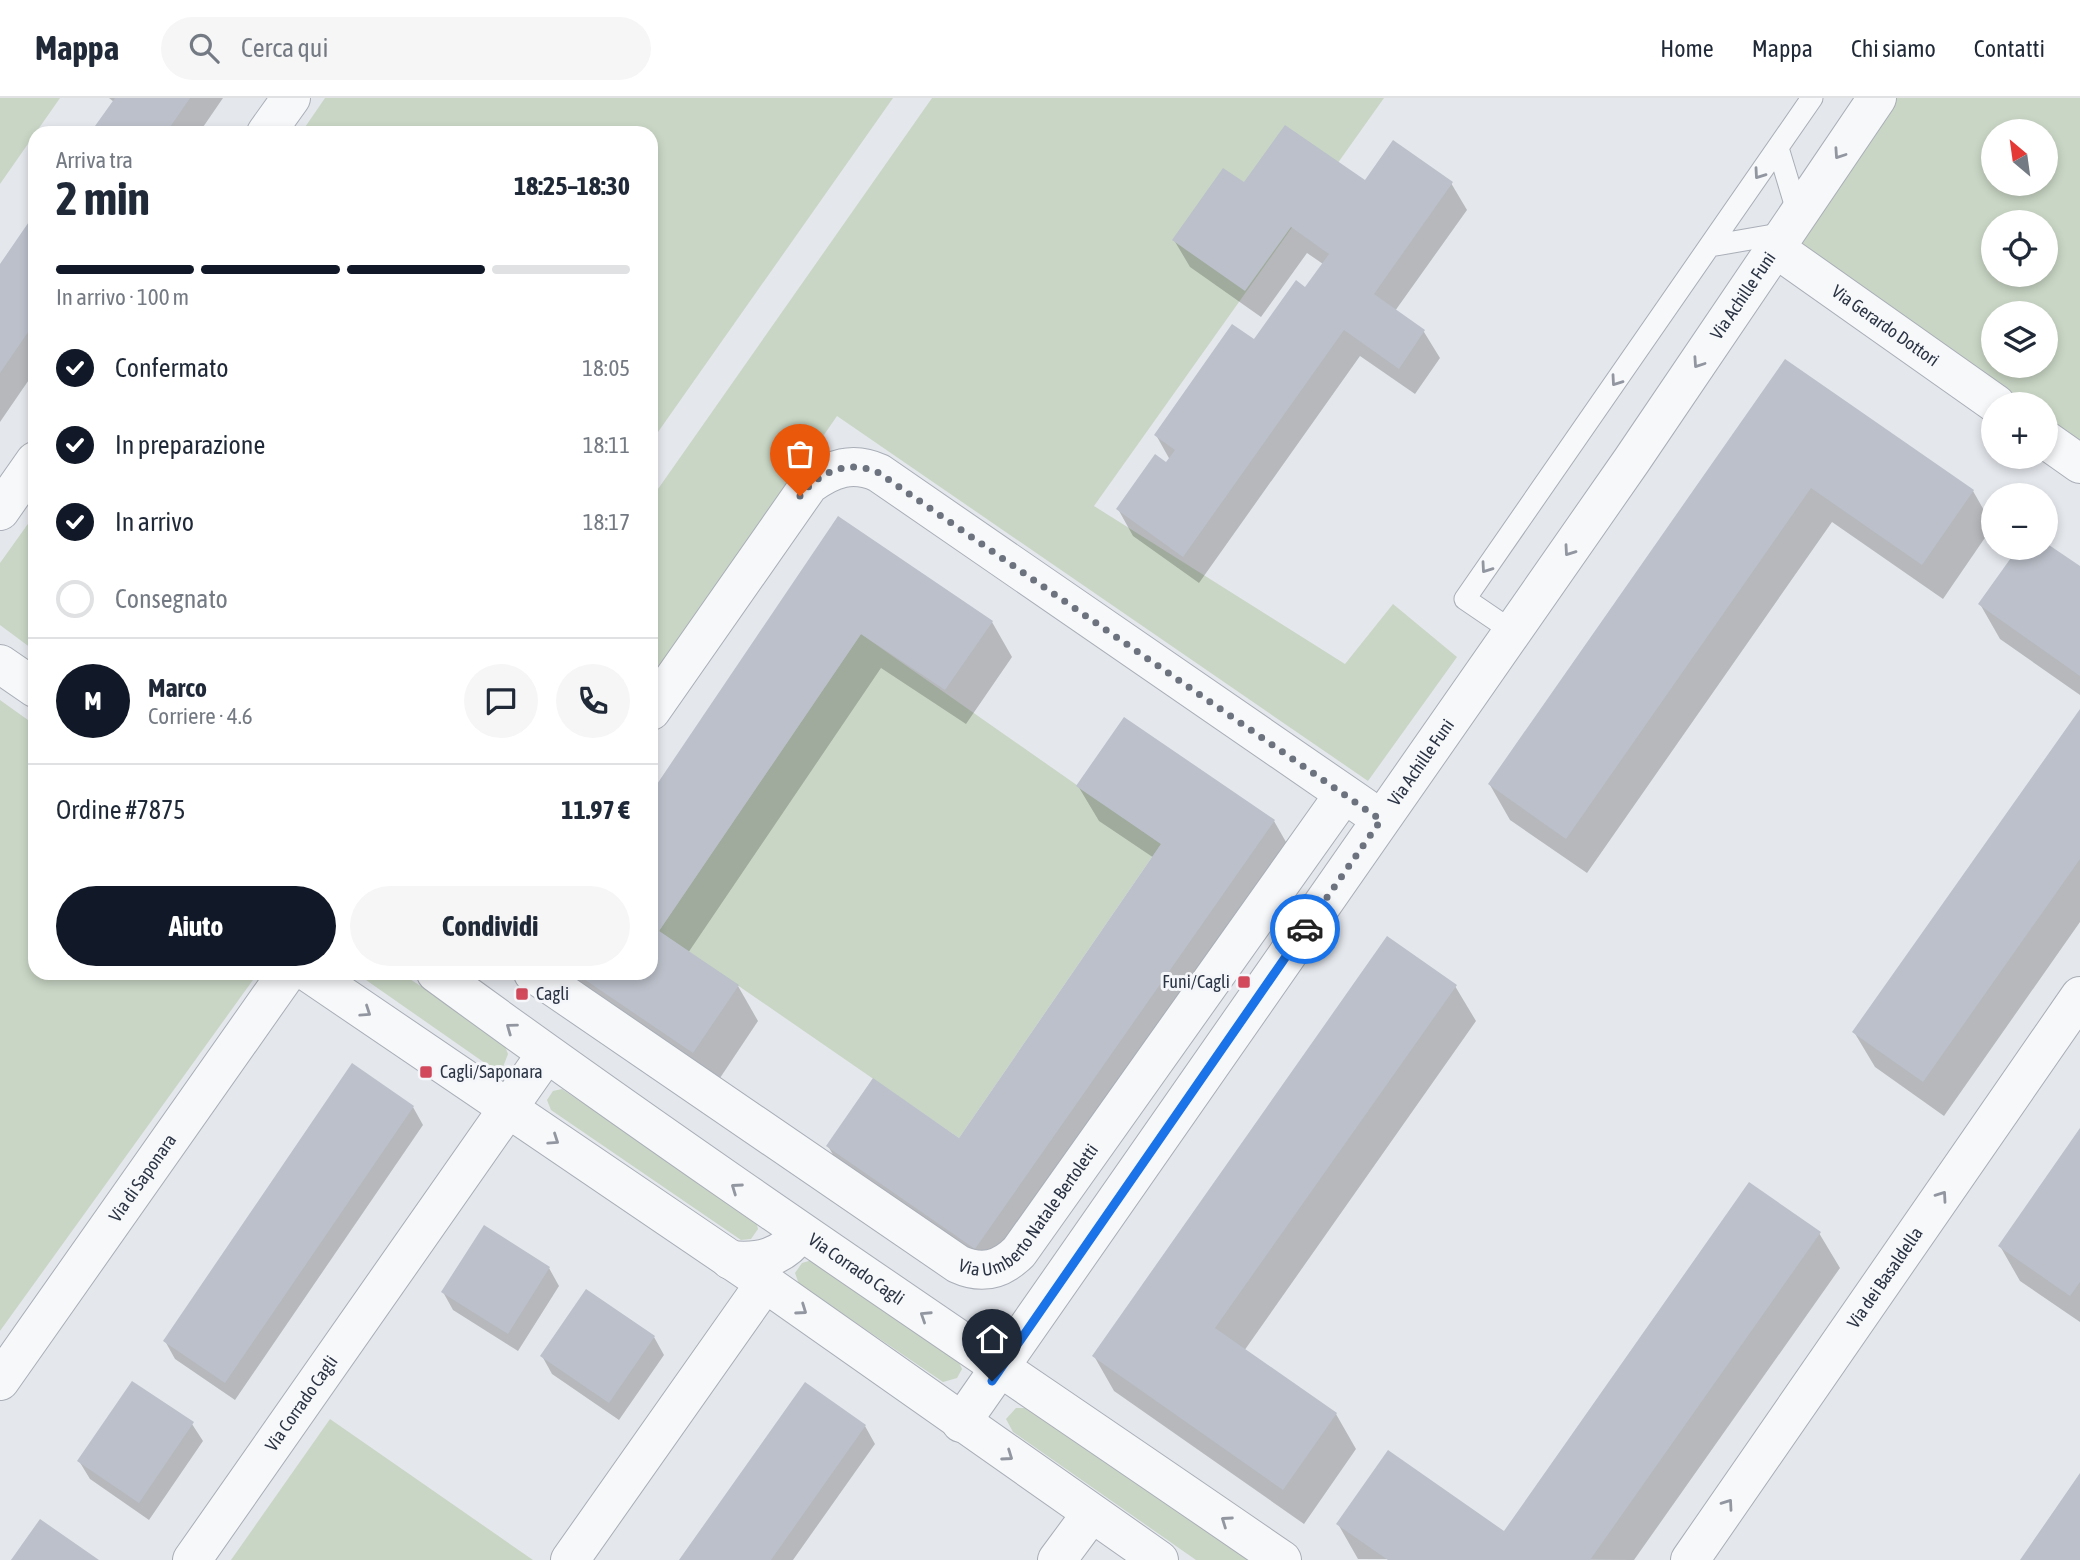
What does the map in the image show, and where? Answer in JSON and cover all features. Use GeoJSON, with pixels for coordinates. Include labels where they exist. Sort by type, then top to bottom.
{"type":"FeatureCollection","features":[{"type":"Feature","properties":{"kind":"street"},"geometry":{"type":"LineString","coordinates":[[271,126],[291,98]]}},
{"type":"Feature","properties":{"kind":"street","name":"Via Achille Funi"},"geometry":{"type":"LineString","coordinates":[[961,1423],[1513,631],[1877,98]]}},
{"type":"Feature","properties":{"kind":"street","name":"Via Gerardo Dottori"},"geometry":{"type":"LineString","coordinates":[[1786,232],[1981,392]]}},
{"type":"Feature","properties":{"kind":"street"},"geometry":{"type":"LineString","coordinates":[[2058,448],[2080,464]]}},
{"type":"Feature","properties":{"kind":"street"},"geometry":{"type":"LineString","coordinates":[[658,700],[809,485],[829,472],[860,467],[879,473],[1381,820]]}},
{"type":"Feature","properties":{"kind":"street"},"geometry":{"type":"LineString","coordinates":[[0,511],[28,471]]}},
{"type":"Feature","properties":{"kind":"street"},"geometry":{"type":"LineString","coordinates":[[0,664],[28,683]]}},
{"type":"Feature","properties":{"kind":"street","name":"Via Umberto Natale Bertoletti"},"geometry":{"type":"LineString","coordinates":[[543,980],[958,1264],[969,1269],[989,1271],[1011,1260],[1019,1252],[1344,794]]}},
{"type":"Feature","properties":{"kind":"street","name":"Via di Saponara"},"geometry":{"type":"LineString","coordinates":[[0,1381],[281,980]]}},
{"type":"Feature","properties":{"kind":"street"},"geometry":{"type":"LineString","coordinates":[[319,980],[765,1283],[1159,1560]]}},
{"type":"Feature","properties":{"kind":"street","name":"Via Corrado Cagli"},"geometry":{"type":"LineString","coordinates":[[446,980],[800,1233],[1002,1367],[1282,1560]]}},
{"type":"Feature","properties":{"kind":"street","name":"Via dei Basaldella"},"geometry":{"type":"LineString","coordinates":[[1689,1560],[2080,996]]}},
{"type":"Feature","properties":{"kind":"street","name":"Via Corrado Cagli"},"geometry":{"type":"LineString","coordinates":[[192,1560],[546,1054]]}},
{"type":"Feature","properties":{"kind":"street"},"geometry":{"type":"LineString","coordinates":[[730,1259],[746,1262],[772,1257],[781,1253],[800,1233]]}},
{"type":"Feature","properties":{"kind":"street"},"geometry":{"type":"LineString","coordinates":[[570,1560],[765,1283]]}},
{"type":"Feature","properties":{"kind":"street"},"geometry":{"type":"LineString","coordinates":[[1057,1560],[1091,1514]]}},
{"type":"Feature","properties":{"kind":"lane"},"geometry":{"type":"LineString","coordinates":[[1513,631],[1465,599],[1812,98]]}},
{"type":"Feature","properties":{"kind":"lane"},"geometry":{"type":"LineString","coordinates":[[1710,246],[1786,232],[1778,148]]}},
{"type":"Feature","properties":{"kind":"green space"},"geometry":{"type":"Polygon","coordinates":[[[0,98],[60,98],[40,126],[28,126],[28,144],[0,184],[0,98]]]}},
{"type":"Feature","properties":{"kind":"green space"},"geometry":{"type":"Polygon","coordinates":[[[325,98],[893,98],[658,432],[658,126],[306,126],[325,98]]]}},
{"type":"Feature","properties":{"kind":"green space"},"geometry":{"type":"Polygon","coordinates":[[[932,98],[1384,98],[1094,506],[1345,664],[1393,604],[1457,657],[1368,781],[837,416],[658,675],[658,489],[932,98]]]}},
{"type":"Feature","properties":{"kind":"green space"},"geometry":{"type":"Polygon","coordinates":[[[1895,98],[2080,98],[2080,452],[2058,436],[2058,392],[1995,392],[1794,252],[1895,98]]]}},
{"type":"Feature","properties":{"kind":"green space"},"geometry":{"type":"Polygon","coordinates":[[[28,524],[28,646],[0,625],[0,563],[28,524]]]}},
{"type":"Feature","properties":{"kind":"green space"},"geometry":{"type":"Polygon","coordinates":[[[861,634],[1161,844],[959,1138],[659,931],[861,634]]]}},
{"type":"Feature","properties":{"kind":"green space"},"geometry":{"type":"Polygon","coordinates":[[[0,700],[28,720],[28,980],[253,980],[0,1331],[0,700]]]}},
{"type":"Feature","properties":{"kind":"green space"},"geometry":{"type":"Polygon","coordinates":[[[366,980],[412,980],[503,1041],[508,1054],[503,1067],[492,1068],[366,980]]]}},
{"type":"Feature","properties":{"kind":"green space"},"geometry":{"type":"Polygon","coordinates":[[[562,1089],[755,1218],[758,1229],[751,1239],[741,1240],[551,1110],[547,1100],[553,1091],[562,1089]]]}},
{"type":"Feature","properties":{"kind":"green space"},"geometry":{"type":"Polygon","coordinates":[[[812,1260],[957,1358],[962,1369],[957,1378],[943,1382],[799,1284],[795,1273],[802,1263],[812,1260]]]}},
{"type":"Feature","properties":{"kind":"green space"},"geometry":{"type":"Polygon","coordinates":[[[1016,1408],[1034,1408],[1248,1560],[1196,1560],[1013,1432],[1006,1419],[1016,1408]]]}},
{"type":"Feature","properties":{"kind":"green space"},"geometry":{"type":"Polygon","coordinates":[[[330,1419],[533,1560],[231,1560],[330,1419]]]}},
{"type":"Feature","properties":{"kind":"building"},"geometry":{"type":"Polygon","coordinates":[[[115,98],[190,98],[171,126],[95,126],[115,98]]]}},
{"type":"Feature","properties":{"kind":"building"},"geometry":{"type":"Polygon","coordinates":[[[1285,125],[1365,180],[1393,140],[1453,182],[1374,294],[1425,330],[1399,369],[1344,330],[1183,557],[1116,509],[1155,454],[1166,462],[1175,450],[1154,435],[1232,324],[1254,339],[1296,280],[1305,287],[1329,254],[1291,227],[1245,291],[1172,240],[1223,168],[1244,182],[1285,125]]]}},
{"type":"Feature","properties":{"kind":"building"},"geometry":{"type":"Polygon","coordinates":[[[28,223],[28,332],[0,373],[0,264],[28,223]]]}},
{"type":"Feature","properties":{"kind":"building"},"geometry":{"type":"Polygon","coordinates":[[[1785,359],[1974,490],[1922,565],[1811,488],[1566,839],[1488,784],[1785,359]]]}},
{"type":"Feature","properties":{"kind":"building"},"geometry":{"type":"Polygon","coordinates":[[[838,516],[993,621],[945,690],[861,634],[659,931],[739,985],[693,1053],[585,980],[658,980],[658,783],[838,516]]]}},
{"type":"Feature","properties":{"kind":"building"},"geometry":{"type":"Polygon","coordinates":[[[2058,551],[2080,566],[2080,676],[1978,604],[2009,560],[2058,560],[2058,551]]]}},
{"type":"Feature","properties":{"kind":"building"},"geometry":{"type":"Polygon","coordinates":[[[2080,709],[2080,859],[1923,1082],[1852,1032],[2080,709]]]}},
{"type":"Feature","properties":{"kind":"building"},"geometry":{"type":"Polygon","coordinates":[[[1124,717],[1275,820],[975,1249],[826,1146],[873,1078],[959,1138],[1161,844],[1076,786],[1124,717]]]}},
{"type":"Feature","properties":{"kind":"building"},"geometry":{"type":"Polygon","coordinates":[[[1387,936],[1457,985],[1215,1328],[1337,1413],[1283,1490],[1092,1356],[1387,936]]]}},
{"type":"Feature","properties":{"kind":"building"},"geometry":{"type":"Polygon","coordinates":[[[352,1063],[414,1106],[225,1383],[163,1341],[352,1063]]]}},
{"type":"Feature","properties":{"kind":"building"},"geometry":{"type":"Polygon","coordinates":[[[2080,1128],[2080,1282],[2070,1296],[1998,1246],[2080,1128]]]}},
{"type":"Feature","properties":{"kind":"building"},"geometry":{"type":"Polygon","coordinates":[[[1749,1182],[1821,1232],[1590,1560],[1388,1560],[1336,1524],[1388,1450],[1504,1531],[1749,1182]]]}},
{"type":"Feature","properties":{"kind":"building"},"geometry":{"type":"Polygon","coordinates":[[[484,1225],[550,1267],[508,1334],[441,1292],[484,1225]]]}},
{"type":"Feature","properties":{"kind":"building"},"geometry":{"type":"Polygon","coordinates":[[[586,1289],[655,1336],[609,1403],[540,1356],[586,1289]]]}},
{"type":"Feature","properties":{"kind":"building"},"geometry":{"type":"Polygon","coordinates":[[[132,1381],[194,1422],[139,1503],[77,1461],[132,1381]]]}},
{"type":"Feature","properties":{"kind":"building"},"geometry":{"type":"Polygon","coordinates":[[[805,1382],[866,1425],[771,1560],[679,1560],[805,1382]]]}},
{"type":"Feature","properties":{"kind":"building"},"geometry":{"type":"Polygon","coordinates":[[[2080,1473],[2080,1560],[2020,1560],[2080,1473]]]}},
{"type":"Feature","properties":{"kind":"building"},"geometry":{"type":"Polygon","coordinates":[[[40,1519],[99,1560],[11,1560],[40,1519]]]}},
{"type":"Feature","properties":{"kind":"way so far"},"geometry":{"type":"LineString","coordinates":[[800,496],[817,479],[840,468],[869,468],[879,473],[1381,820],[1305,929]]}},
{"type":"Feature","properties":{"kind":"place","name":"Funi/Cagli"},"geometry":{"type":"Point","coordinates":[1244,982]}},
{"type":"Feature","properties":{"kind":"place","name":"Cagli"},"geometry":{"type":"Point","coordinates":[522,994]}},
{"type":"Feature","properties":{"kind":"place","name":"Cagli/Saponara"},"geometry":{"type":"Point","coordinates":[426,1072]}},
{"type":"Feature","properties":{"kind":"route"},"geometry":{"type":"LineString","coordinates":[[992,1381],[1305,929]]}}]}
